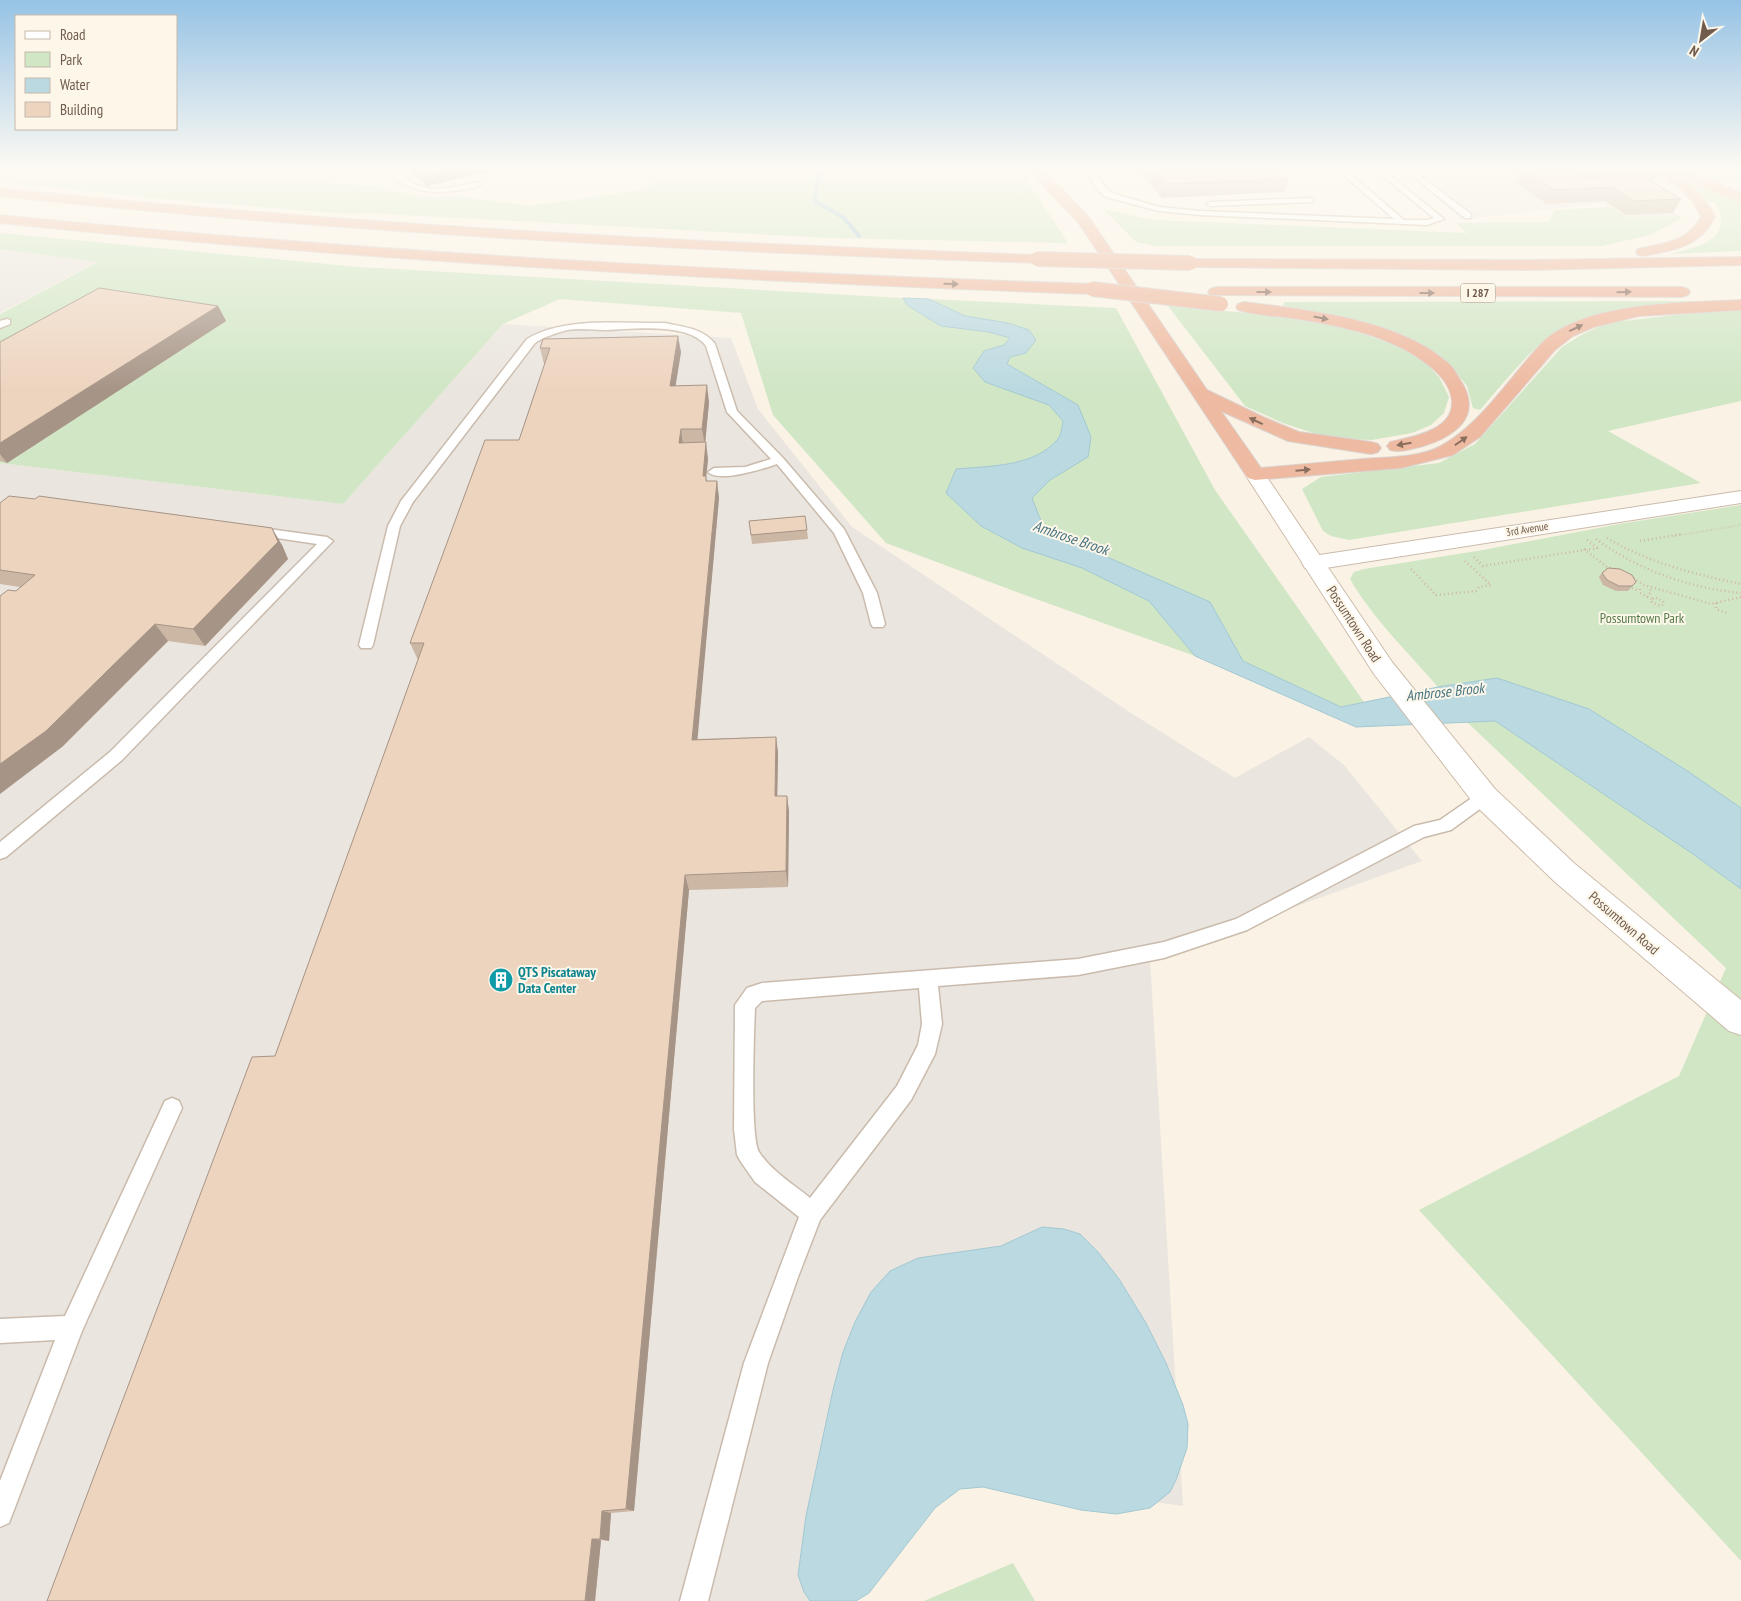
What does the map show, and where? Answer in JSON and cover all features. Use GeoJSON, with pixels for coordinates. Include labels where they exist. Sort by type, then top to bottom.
{"type":"FeatureCollection","features":[{"type":"Feature","properties":{"kind":"highway"},"geometry":{"type":"LineString","coordinates":[[235,242],[471,261],[819,280],[1092,289],[1218,298],[1359,327],[1402,342],[1431,358],[1445,369],[1456,385],[1462,405],[1459,415],[1449,425],[1418,442],[1249,466]]}},
{"type":"Feature","properties":{"kind":"highway","name":"I 287"},"geometry":{"type":"LineString","coordinates":[[617,242],[770,250],[1190,263],[1529,264],[1741,261]]}},
{"type":"Feature","properties":{"kind":"highway","name":"Possumtown Road"},"geometry":{"type":"LineString","coordinates":[[1098,242],[1249,466]]}},
{"type":"Feature","properties":{"kind":"highway"},"geometry":{"type":"LineString","coordinates":[[1529,264],[1538,258],[1602,256],[1659,250],[1681,242]]}},
{"type":"Feature","properties":{"kind":"highway","name":"I 287"},"geometry":{"type":"LineString","coordinates":[[1218,298],[1741,291]]}},
{"type":"Feature","properties":{"kind":"highway"},"geometry":{"type":"LineString","coordinates":[[1249,466],[1401,462],[1438,454],[1453,447],[1473,433],[1549,346],[1574,328],[1614,315],[1741,305]]}},
{"type":"Feature","properties":{"kind":"highway"},"geometry":{"type":"LineString","coordinates":[[1201,393],[1256,422],[1295,437],[1371,448]]}},
{"type":"Feature","properties":{"kind":"main road","name":"Possumtown Road"},"geometry":{"type":"LineString","coordinates":[[1249,466],[1383,668],[1485,797],[1565,873],[1658,953],[1741,1020]]}},
{"type":"Feature","properties":{"kind":"main road","name":"3rd Avenue"},"geometry":{"type":"LineString","coordinates":[[1314,563],[1582,520],[1741,497]]}},
{"type":"Feature","properties":{"kind":"lane"},"geometry":{"type":"LineString","coordinates":[[366,645],[394,526],[407,501],[525,348],[539,336],[568,327],[665,326],[695,333],[706,339],[711,346],[732,412],[779,460],[840,532],[870,593],[878,624]]}},
{"type":"Feature","properties":{"kind":"lane"},"geometry":{"type":"LineString","coordinates":[[714,472],[746,470],[779,460]]}},
{"type":"Feature","properties":{"kind":"lane"},"geometry":{"type":"LineString","coordinates":[[0,852],[116,756],[327,540],[240,530]]}},
{"type":"Feature","properties":{"kind":"lane"},"geometry":{"type":"LineString","coordinates":[[812,1213],[763,1174],[748,1155],[744,1129],[745,1005],[754,994],[1078,968],[1164,950],[1241,925],[1420,831],[1445,825],[1485,797]]}},
{"type":"Feature","properties":{"kind":"lane"},"geometry":{"type":"LineString","coordinates":[[694,1601],[756,1363],[786,1277],[812,1213],[904,1093],[928,1047],[932,1024],[928,980]]}},
{"type":"Feature","properties":{"kind":"lane"},"geometry":{"type":"LineString","coordinates":[[0,1514],[72,1327],[172,1108]]}},
{"type":"Feature","properties":{"kind":"lane"},"geometry":{"type":"LineString","coordinates":[[0,1331],[72,1327]]}},
{"type":"Feature","properties":{"kind":"path"},"geometry":{"type":"LineString","coordinates":[[1582,520],[1623,548],[1642,557],[1705,577],[1741,584]]}},
{"type":"Feature","properties":{"kind":"path"},"geometry":{"type":"LineString","coordinates":[[1640,541],[1741,525]]}},
{"type":"Feature","properties":{"kind":"path"},"geometry":{"type":"LineString","coordinates":[[1471,554],[1483,566],[1583,548],[1596,548],[1585,539],[1586,536],[1590,536],[1623,558],[1680,580],[1713,590],[1741,595]]}},
{"type":"Feature","properties":{"kind":"path"},"geometry":{"type":"LineString","coordinates":[[1583,548],[1611,572]]}},
{"type":"Feature","properties":{"kind":"path"},"geometry":{"type":"LineString","coordinates":[[1416,568],[1410,569],[1436,594],[1447,592],[1460,594],[1476,591],[1479,587],[1491,585],[1467,561],[1460,562]]}},
{"type":"Feature","properties":{"kind":"path"},"geometry":{"type":"LineString","coordinates":[[1607,567],[1621,571]]}},
{"type":"Feature","properties":{"kind":"path"},"geometry":{"type":"LineString","coordinates":[[1627,574],[1637,579],[1640,583],[1711,604],[1741,595]]}},
{"type":"Feature","properties":{"kind":"path"},"geometry":{"type":"LineString","coordinates":[[1647,597],[1651,592],[1650,586]]}},
{"type":"Feature","properties":{"kind":"path"},"geometry":{"type":"LineString","coordinates":[[1632,588],[1640,590],[1640,593],[1647,597],[1661,600],[1664,604],[1656,605],[1652,602],[1652,599]]}},
{"type":"Feature","properties":{"kind":"path"},"geometry":{"type":"LineString","coordinates":[[1716,603],[1716,609],[1727,612]]}},
{"type":"Feature","properties":{"kind":"shaded area"},"geometry":{"type":"Polygon","coordinates":[[[0,249],[99,261],[0,313],[0,249]]]}},
{"type":"Feature","properties":{"kind":"shaded area"},"geometry":{"type":"Polygon","coordinates":[[[503,324],[731,338],[758,409],[852,527],[1131,713],[1235,778],[1309,737],[1344,765],[1422,861],[1150,959],[1183,1506],[840,1459],[822,1601],[0,1601],[0,463],[343,504],[503,324]]]}},
{"type":"Feature","properties":{"kind":"green space"},"geometry":{"type":"Polygon","coordinates":[[[0,242],[92,242],[359,267],[903,298],[907,306],[1011,338],[1004,345],[984,351],[985,382],[1049,405],[1063,421],[1058,438],[1047,449],[1036,456],[1010,464],[956,469],[1022,548],[1082,568],[1149,601],[1195,656],[886,543],[773,415],[741,313],[560,299],[503,324],[343,504],[0,463],[0,314],[98,262],[0,249],[0,242]]]}},
{"type":"Feature","properties":{"kind":"green space"},"geometry":{"type":"Polygon","coordinates":[[[1006,242],[1067,242],[1068,243],[1006,242]]]}},
{"type":"Feature","properties":{"kind":"green space"},"geometry":{"type":"Polygon","coordinates":[[[1136,242],[1621,242],[1602,246],[1157,246],[1136,242]]]}},
{"type":"Feature","properties":{"kind":"green space"},"geometry":{"type":"Polygon","coordinates":[[[1708,242],[1741,242],[1741,251],[1670,254],[1708,242]]]}},
{"type":"Feature","properties":{"kind":"green space"},"geometry":{"type":"Polygon","coordinates":[[[929,299],[1116,308],[1215,490],[1364,702],[1341,707],[1243,661],[1210,602],[1091,550],[1043,526],[1032,498],[1050,480],[1088,457],[1078,405],[1007,364],[1010,357],[1026,353],[1008,323],[965,316],[929,299]]]}},
{"type":"Feature","properties":{"kind":"green space"},"geometry":{"type":"Polygon","coordinates":[[[1719,301],[1609,312],[1568,325],[1542,342],[1514,370],[1480,410],[1473,408],[1467,386],[1454,370],[1435,354],[1323,314],[1283,306],[1284,302],[1719,301]]]}},
{"type":"Feature","properties":{"kind":"green space"},"geometry":{"type":"Polygon","coordinates":[[[1168,306],[1261,314],[1334,324],[1395,345],[1424,361],[1439,377],[1449,397],[1444,413],[1431,425],[1412,433],[1372,440],[1328,438],[1283,423],[1245,406],[1168,306]]]}},
{"type":"Feature","properties":{"kind":"green space"},"geometry":{"type":"Polygon","coordinates":[[[1741,310],[1741,401],[1608,431],[1701,483],[1349,540],[1331,536],[1323,531],[1302,489],[1321,477],[1439,463],[1475,444],[1562,347],[1583,334],[1607,323],[1708,311],[1741,310]]]}},
{"type":"Feature","properties":{"kind":"green space","name":"Possumtown Park"},"geometry":{"type":"Polygon","coordinates":[[[1741,505],[1741,808],[1689,772],[1589,709],[1497,678],[1438,687],[1380,622],[1350,579],[1354,572],[1364,569],[1483,550],[1619,524],[1741,505]]]}},
{"type":"Feature","properties":{"kind":"green space"},"geometry":{"type":"Polygon","coordinates":[[[1495,721],[1693,854],[1741,889],[1741,1561],[1419,1210],[1679,1076],[1726,968],[1467,722],[1495,721]]]}},
{"type":"Feature","properties":{"kind":"green space"},"geometry":{"type":"Polygon","coordinates":[[[1013,1563],[1035,1601],[924,1601],[1013,1563]]]}},
{"type":"Feature","properties":{"kind":"water","name":"Ambrose Brook"},"geometry":{"type":"Polygon","coordinates":[[[903,298],[929,299],[965,316],[1008,323],[1029,330],[1036,340],[1026,353],[1010,357],[1007,364],[1078,405],[1091,437],[1088,457],[1050,480],[1032,498],[1043,526],[1091,550],[1210,602],[1243,661],[1341,707],[1438,687],[1497,678],[1589,709],[1689,772],[1741,808],[1741,889],[1693,854],[1495,721],[1356,727],[1195,656],[1149,601],[1082,568],[1022,548],[981,526],[946,493],[956,469],[1010,464],[1036,456],[1047,449],[1058,438],[1063,421],[1049,405],[985,382],[973,368],[984,351],[1004,345],[1010,338],[989,332],[941,326],[907,305],[903,298]]]}},
{"type":"Feature","properties":{"kind":"water"},"geometry":{"type":"Polygon","coordinates":[[[1042,1227],[1064,1229],[1080,1234],[1098,1252],[1119,1279],[1146,1323],[1166,1363],[1183,1405],[1188,1424],[1187,1448],[1170,1492],[1150,1508],[1116,1514],[1081,1510],[983,1487],[960,1489],[935,1508],[869,1593],[856,1601],[810,1601],[804,1592],[798,1575],[806,1516],[843,1352],[855,1322],[871,1292],[890,1271],[918,1258],[1001,1246],[1042,1227]]]}},
{"type":"Feature","properties":{"kind":"building"},"geometry":{"type":"Polygon","coordinates":[[[99,288],[218,306],[0,443],[0,342],[99,288]]]}},
{"type":"Feature","properties":{"kind":"building","name":"QTS Piscataway Data Center"},"geometry":{"type":"Polygon","coordinates":[[[678,336],[670,386],[707,385],[702,429],[681,429],[679,443],[706,442],[703,476],[706,476],[706,481],[717,481],[692,740],[776,737],[775,796],[787,796],[786,871],[685,875],[626,1509],[602,1511],[600,1539],[592,1539],[585,1601],[47,1601],[252,1057],[275,1056],[424,643],[410,643],[485,440],[519,440],[550,348],[540,348],[543,339],[678,336]]]}},
{"type":"Feature","properties":{"kind":"building"},"geometry":{"type":"Polygon","coordinates":[[[9,496],[35,499],[39,496],[272,528],[278,542],[193,629],[155,624],[46,731],[0,764],[0,596],[8,590],[16,591],[35,575],[0,570],[0,503],[9,496]]]}},
{"type":"Feature","properties":{"kind":"building"},"geometry":{"type":"Polygon","coordinates":[[[805,516],[807,530],[751,535],[749,521],[805,516]]]}},
{"type":"Feature","properties":{"kind":"building"},"geometry":{"type":"Polygon","coordinates":[[[1608,568],[1620,569],[1632,575],[1636,582],[1632,586],[1619,586],[1607,580],[1602,573],[1608,568]]]}},
{"type":"Feature","properties":{"kind":"place","name":"QTS Piscataway Data Center"},"geometry":{"type":"Point","coordinates":[501,980]}}]}
